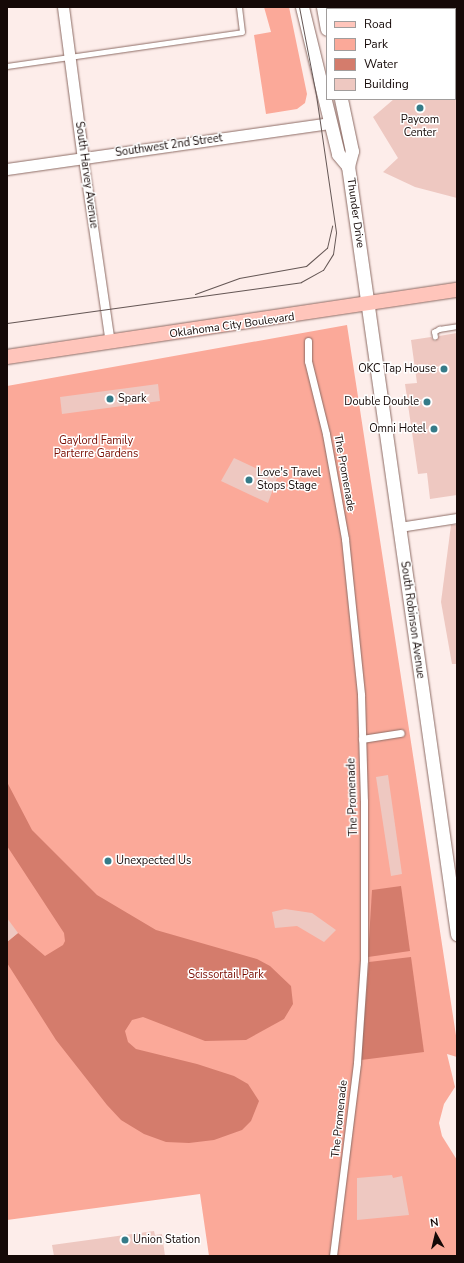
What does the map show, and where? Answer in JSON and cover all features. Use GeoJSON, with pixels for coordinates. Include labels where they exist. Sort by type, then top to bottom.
{"type":"FeatureCollection","features":[{"type":"Feature","properties":{"kind":"main road","name":"Thunder Drive"},"geometry":{"type":"LineString","coordinates":[[302,7],[338,154],[348,166],[367,306]]}},
{"type":"Feature","properties":{"kind":"main road"},"geometry":{"type":"LineString","coordinates":[[323,7],[326,24]]}},
{"type":"Feature","properties":{"kind":"main road"},"geometry":{"type":"LineString","coordinates":[[341,100],[352,151],[348,166]]}},
{"type":"Feature","properties":{"kind":"main road","name":"Oklahoma City Boulevard"},"geometry":{"type":"LineString","coordinates":[[7,357],[367,306],[457,290]]}},
{"type":"Feature","properties":{"kind":"main road","name":"South Robinson Avenue"},"geometry":{"type":"LineString","coordinates":[[367,306],[457,933]]}},
{"type":"Feature","properties":{"kind":"street","name":"South Harvey Avenue"},"geometry":{"type":"LineString","coordinates":[[63,7],[110,343]]}},
{"type":"Feature","properties":{"kind":"street","name":"Southwest 2nd Street"},"geometry":{"type":"LineString","coordinates":[[7,169],[331,123]]}},
{"type":"Feature","properties":{"kind":"street","name":"The Promenade"},"geometry":{"type":"LineString","coordinates":[[308,341],[308,361],[326,434],[346,540],[362,739],[364,960],[357,1063],[333,1256]]}},
{"type":"Feature","properties":{"kind":"street"},"geometry":{"type":"LineString","coordinates":[[399,527],[457,518]]}},
{"type":"Feature","properties":{"kind":"street"},"geometry":{"type":"LineString","coordinates":[[362,739],[402,733]]}},
{"type":"Feature","properties":{"kind":"lane"},"geometry":{"type":"LineString","coordinates":[[7,66],[242,32],[238,7]]}},
{"type":"Feature","properties":{"kind":"lane"},"geometry":{"type":"LineString","coordinates":[[434,336],[434,332],[439,329],[457,326]]}},
{"type":"Feature","properties":{"kind":"green space"},"geometry":{"type":"Polygon","coordinates":[[[264,7],[289,7],[307,94],[305,103],[297,109],[266,114],[254,35],[271,32],[264,7]]]}},
{"type":"Feature","properties":{"kind":"green space","name":"Scissortail Park"},"geometry":{"type":"Polygon","coordinates":[[[347,325],[457,1042],[457,1057],[447,1054],[455,1087],[444,1104],[439,1123],[442,1136],[457,1160],[457,1256],[209,1256],[200,1194],[7,1220],[7,386],[347,325]]]}},
{"type":"Feature","properties":{"kind":"water"},"geometry":{"type":"Polygon","coordinates":[[[7,782],[32,830],[97,895],[156,930],[257,959],[270,966],[291,986],[293,1004],[284,1019],[246,1040],[205,1041],[143,1017],[132,1020],[125,1031],[128,1042],[136,1049],[197,1064],[234,1076],[248,1084],[259,1101],[251,1121],[242,1130],[214,1140],[189,1143],[166,1142],[144,1134],[121,1120],[107,1105],[56,1040],[7,963],[7,942],[18,933],[45,956],[63,945],[65,941],[64,933],[7,846],[7,782]]]}},
{"type":"Feature","properties":{"kind":"water"},"geometry":{"type":"Polygon","coordinates":[[[401,886],[410,951],[368,957],[372,890],[401,886]]]}},
{"type":"Feature","properties":{"kind":"water"},"geometry":{"type":"Polygon","coordinates":[[[411,957],[424,1052],[361,1060],[369,962],[411,957]]]}},
{"type":"Feature","properties":{"kind":"building","name":"Paycom Center"},"geometry":{"type":"Polygon","coordinates":[[[457,99],[457,198],[415,187],[383,172],[398,158],[373,117],[393,100],[457,99]]]}},
{"type":"Feature","properties":{"kind":"building","name":"Omni Hotel"},"geometry":{"type":"Polygon","coordinates":[[[457,333],[457,495],[430,499],[427,473],[418,474],[405,384],[417,383],[411,340],[431,337],[435,341],[439,336],[457,333]]]}},
{"type":"Feature","properties":{"kind":"building","name":"Spark"},"geometry":{"type":"Polygon","coordinates":[[[158,384],[160,401],[62,414],[60,397],[158,384]]]}},
{"type":"Feature","properties":{"kind":"building","name":"Love's Travel Stops Stage"},"geometry":{"type":"Polygon","coordinates":[[[234,458],[277,478],[268,503],[221,481],[234,458]]]}},
{"type":"Feature","properties":{"kind":"building"},"geometry":{"type":"Polygon","coordinates":[[[451,525],[457,525],[457,664],[452,664],[441,602],[451,525]]]}},
{"type":"Feature","properties":{"kind":"building"},"geometry":{"type":"Polygon","coordinates":[[[388,775],[402,874],[391,876],[376,777],[388,775]]]}},
{"type":"Feature","properties":{"kind":"building"},"geometry":{"type":"Polygon","coordinates":[[[285,909],[312,913],[336,930],[324,942],[297,926],[275,928],[272,912],[285,909]]]}},
{"type":"Feature","properties":{"kind":"building"},"geometry":{"type":"Polygon","coordinates":[[[7,918],[18,933],[7,942],[7,918]]]}},
{"type":"Feature","properties":{"kind":"building"},"geometry":{"type":"Polygon","coordinates":[[[392,1175],[393,1178],[402,1176],[409,1215],[357,1220],[357,1178],[392,1175]]]}},
{"type":"Feature","properties":{"kind":"building","name":"Union Station"},"geometry":{"type":"Polygon","coordinates":[[[154,1231],[155,1235],[162,1234],[165,1256],[54,1256],[52,1245],[154,1231]]]}},
{"type":"Feature","properties":{"kind":"tram line"},"geometry":{"type":"LineString","coordinates":[[7,323],[301,282],[323,270],[333,254],[336,232],[316,95],[299,7]]}},
{"type":"Feature","properties":{"kind":"tram line"},"geometry":{"type":"LineString","coordinates":[[195,294],[239,278],[306,266],[327,248],[332,226]]}},
{"type":"Feature","properties":{"kind":"place","name":"Paycom Center"},"geometry":{"type":"Point","coordinates":[420,108]}},
{"type":"Feature","properties":{"kind":"place","name":"OKC Tap House"},"geometry":{"type":"Point","coordinates":[444,369]}},
{"type":"Feature","properties":{"kind":"place","name":"Spark"},"geometry":{"type":"Point","coordinates":[110,399]}},
{"type":"Feature","properties":{"kind":"place","name":"Double Double"},"geometry":{"type":"Point","coordinates":[427,402]}},
{"type":"Feature","properties":{"kind":"place","name":"Omni Hotel"},"geometry":{"type":"Point","coordinates":[434,429]}},
{"type":"Feature","properties":{"kind":"place","name":"Love's Travel Stops Stage"},"geometry":{"type":"Point","coordinates":[249,480]}},
{"type":"Feature","properties":{"kind":"place","name":"Unexpected Us"},"geometry":{"type":"Point","coordinates":[108,861]}},
{"type":"Feature","properties":{"kind":"place","name":"Union Station"},"geometry":{"type":"Point","coordinates":[125,1240]}},
{"type":"Feature","properties":{"kind":"park label","name":"Gaylord Family Parterre Gardens"},"geometry":{"type":"Point","coordinates":[96,448]}}]}
